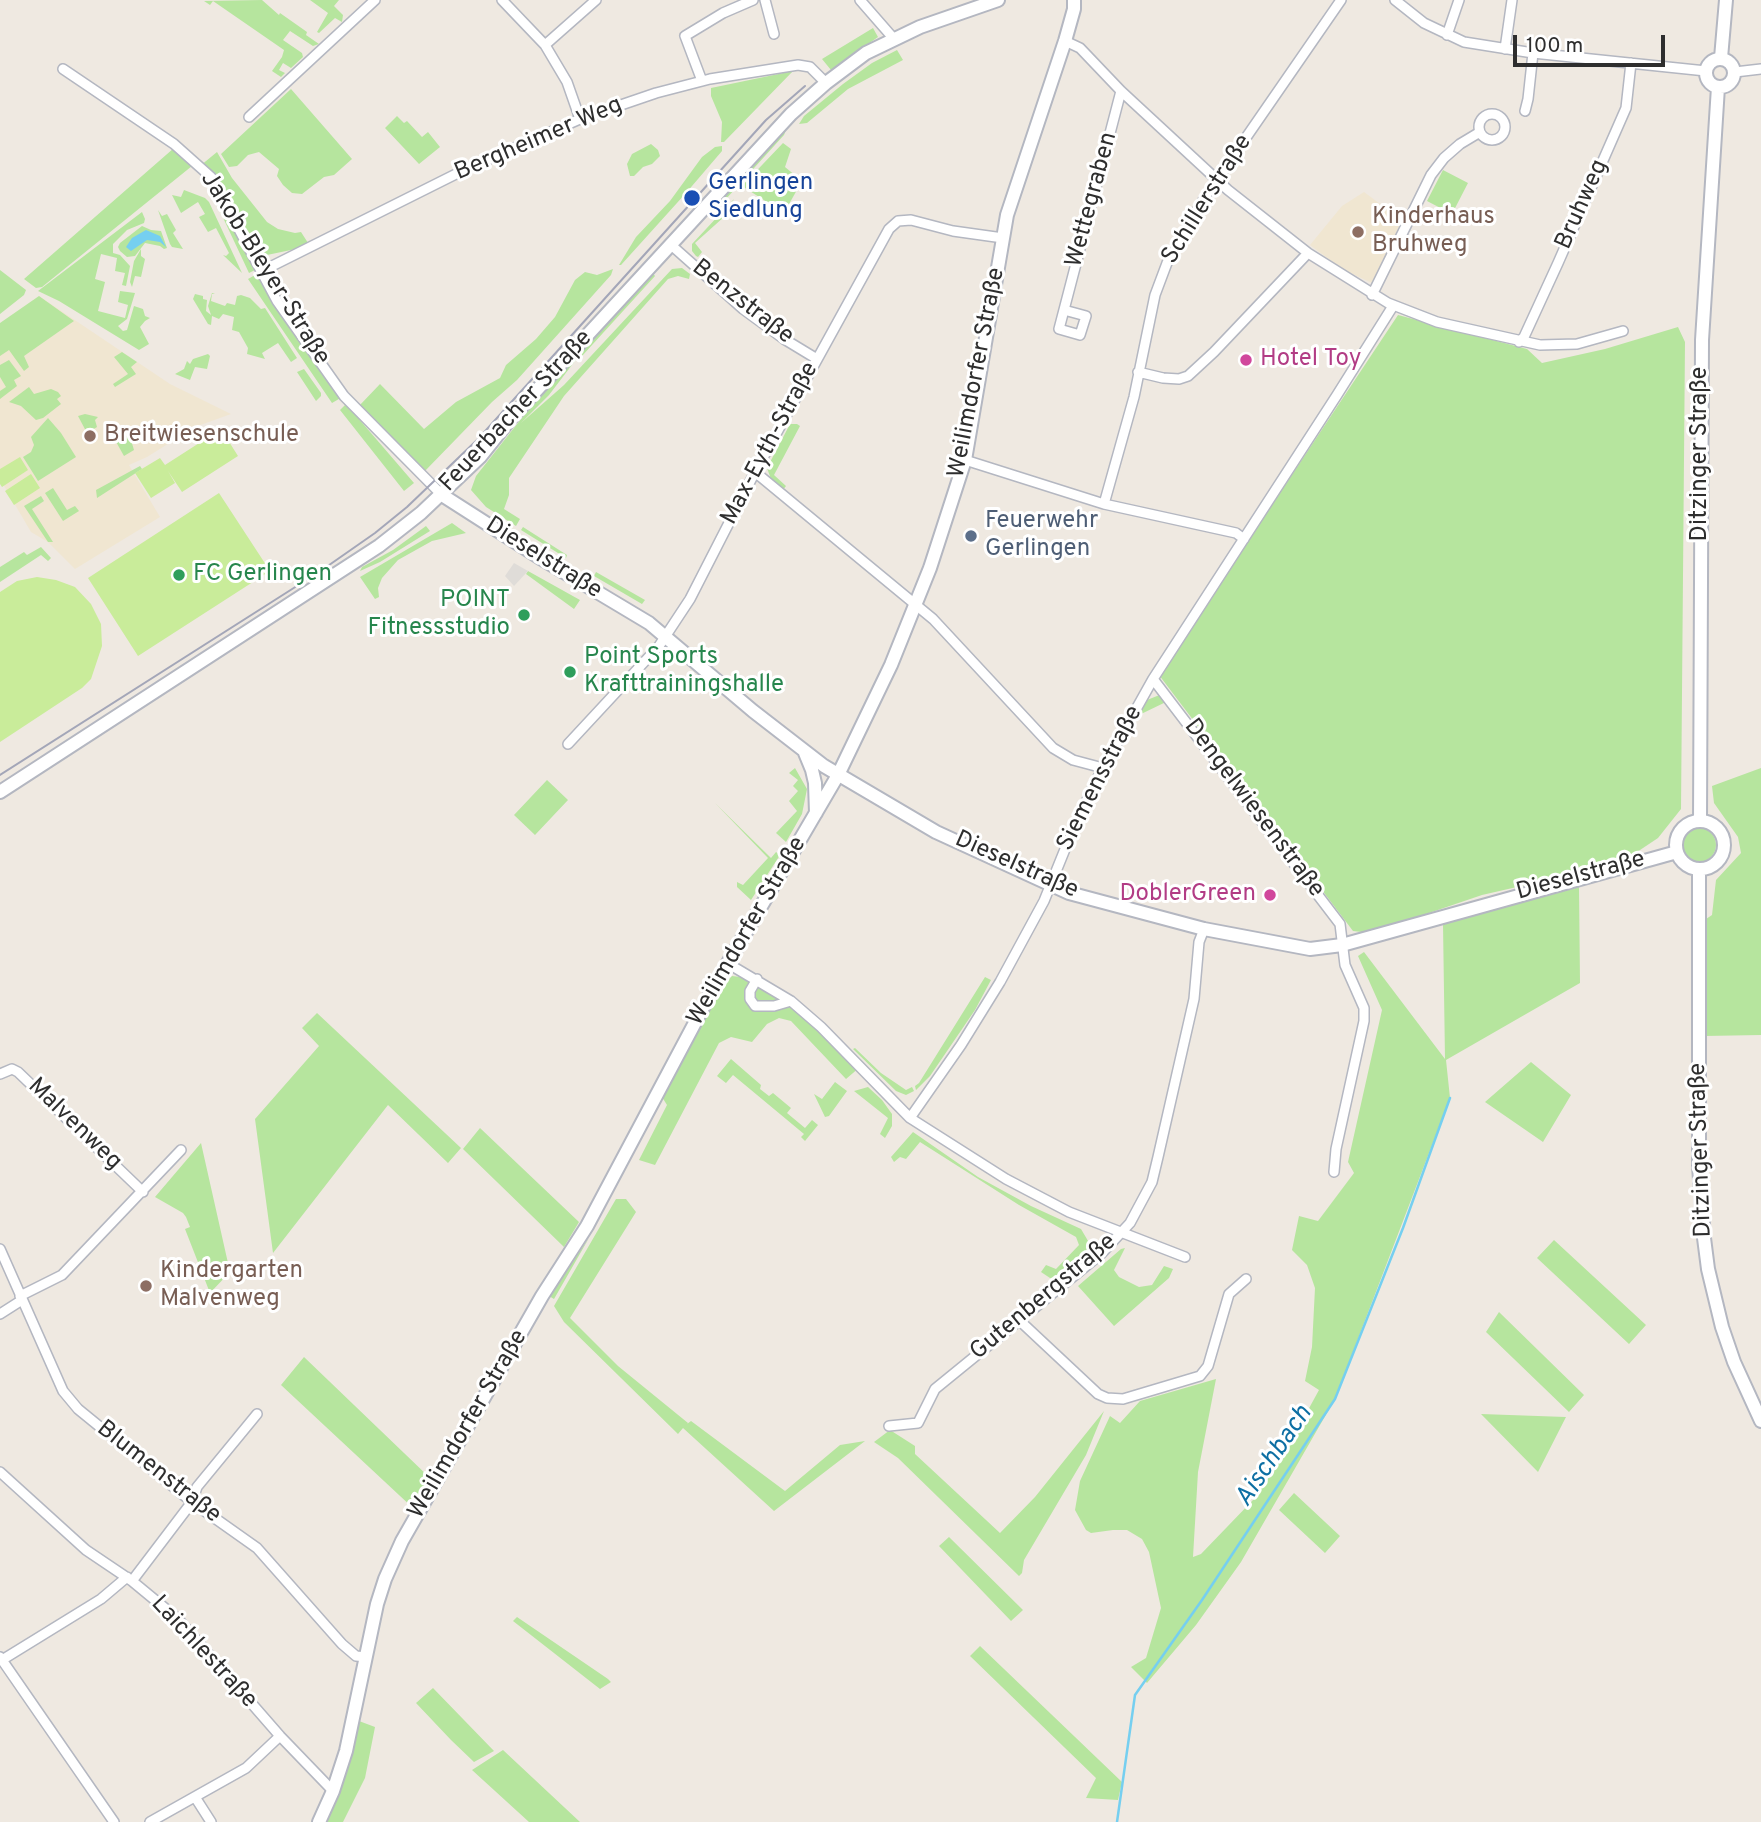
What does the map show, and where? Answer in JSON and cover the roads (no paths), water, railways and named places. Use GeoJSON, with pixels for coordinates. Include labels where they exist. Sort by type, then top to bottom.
{"type":"FeatureCollection","features":[{"type":"Feature","properties":{"kind":"main road","name":"Feuerbacher Straße"},"geometry":{"type":"LineString","coordinates":[[0,792],[379,546],[442,495],[480,457],[511,418],[771,133],[826,83],[866,53],[894,39],[998,0]]}},
{"type":"Feature","properties":{"kind":"main road","name":"Weilimdorfer Straße"},"geometry":{"type":"LineString","coordinates":[[319,1822],[346,1751],[377,1604],[402,1541],[542,1296],[587,1226],[727,963],[838,775],[878,695],[915,606],[965,460],[1007,215],[1065,41],[1074,0]]}},
{"type":"Feature","properties":{"kind":"main road"},"geometry":{"type":"LineString","coordinates":[[1721,58],[1726,0]]}},
{"type":"Feature","properties":{"kind":"main road"},"geometry":{"type":"LineString","coordinates":[[1721,58],[1732,64],[1735,72],[1728,85],[1718,87],[1711,83],[1706,71],[1709,64],[1721,58]]}},
{"type":"Feature","properties":{"kind":"main road","name":"Ditzinger Straße"},"geometry":{"type":"LineString","coordinates":[[1700,821],[1702,340],[1718,87]]}},
{"type":"Feature","properties":{"kind":"main road","name":"Dieselstraße"},"geometry":{"type":"LineString","coordinates":[[442,495],[541,559],[649,623],[805,753],[838,775],[936,832],[1069,892],[1204,929],[1310,949],[1342,945],[1677,852]]}},
{"type":"Feature","properties":{"kind":"main road"},"geometry":{"type":"LineString","coordinates":[[805,753],[815,783],[816,813]]}},
{"type":"Feature","properties":{"kind":"main road"},"geometry":{"type":"LineString","coordinates":[[1700,821],[1719,831],[1724,846],[1719,859],[1713,865],[1699,869],[1685,864],[1677,852],[1677,837],[1693,822],[1700,821]]}},
{"type":"Feature","properties":{"kind":"main road","name":"Ditzinger Straße"},"geometry":{"type":"LineString","coordinates":[[1699,869],[1699,1166],[1703,1238],[1722,1327],[1734,1362],[1761,1421]]}},
{"type":"Feature","properties":{"kind":"street"},"geometry":{"type":"LineString","coordinates":[[249,117],[375,0]]}},
{"type":"Feature","properties":{"kind":"street"},"geometry":{"type":"LineString","coordinates":[[502,0],[545,45],[567,82],[580,119]]}},
{"type":"Feature","properties":{"kind":"street"},"geometry":{"type":"LineString","coordinates":[[545,45],[596,0]]}},
{"type":"Feature","properties":{"kind":"street"},"geometry":{"type":"LineString","coordinates":[[702,81],[685,36],[723,13],[753,0]]}},
{"type":"Feature","properties":{"kind":"street"},"geometry":{"type":"LineString","coordinates":[[765,0],[775,34]]}},
{"type":"Feature","properties":{"kind":"street"},"geometry":{"type":"LineString","coordinates":[[860,0],[894,39]]}},
{"type":"Feature","properties":{"kind":"street","name":"Schillerstraße"},"geometry":{"type":"LineString","coordinates":[[1104,504],[1117,463],[1155,295],[1165,268],[1182,234],[1341,0]]}},
{"type":"Feature","properties":{"kind":"street"},"geometry":{"type":"LineString","coordinates":[[1395,0],[1424,23],[1464,42],[1533,53],[1706,71]]}},
{"type":"Feature","properties":{"kind":"street"},"geometry":{"type":"LineString","coordinates":[[1447,35],[1459,0]]}},
{"type":"Feature","properties":{"kind":"street"},"geometry":{"type":"LineString","coordinates":[[1505,49],[1512,0]]}},
{"type":"Feature","properties":{"kind":"street"},"geometry":{"type":"LineString","coordinates":[[1065,41],[1080,48],[1121,91],[1218,180],[1308,253],[1393,306],[1437,323],[1540,345],[1565,346],[1623,331]]}},
{"type":"Feature","properties":{"kind":"street"},"geometry":{"type":"LineString","coordinates":[[1525,111],[1533,53]]}},
{"type":"Feature","properties":{"kind":"street","name":"Bruhweg"},"geometry":{"type":"LineString","coordinates":[[1519,342],[1524,337],[1626,108],[1631,63]]}},
{"type":"Feature","properties":{"kind":"street","name":"Bergheimer Weg"},"geometry":{"type":"LineString","coordinates":[[262,271],[460,172],[580,119],[659,92],[702,81],[805,65],[826,83]]}},
{"type":"Feature","properties":{"kind":"street","name":"Jakob-Bleyer-Straße"},"geometry":{"type":"LineString","coordinates":[[63,69],[127,110],[211,177],[277,301],[344,396],[442,495]]}},
{"type":"Feature","properties":{"kind":"street"},"geometry":{"type":"LineString","coordinates":[[1735,72],[1761,69]]}},
{"type":"Feature","properties":{"kind":"street","name":"Wettegraben"},"geometry":{"type":"LineString","coordinates":[[1064,310],[1121,91]]}},
{"type":"Feature","properties":{"kind":"street"},"geometry":{"type":"LineString","coordinates":[[1372,295],[1431,175],[1444,158],[1480,132]]}},
{"type":"Feature","properties":{"kind":"street","name":"Max-Eyth-Straße"},"geometry":{"type":"LineString","coordinates":[[568,744],[666,636],[690,598],[755,472],[889,229],[898,221],[911,220],[953,231],[1003,239]]}},
{"type":"Feature","properties":{"kind":"street","name":"Benzstraße"},"geometry":{"type":"LineString","coordinates":[[670,244],[743,309],[817,359]]}},
{"type":"Feature","properties":{"kind":"street"},"geometry":{"type":"LineString","coordinates":[[1138,372],[1163,378],[1179,379],[1188,376],[1308,253]]}},
{"type":"Feature","properties":{"kind":"street","name":"Siemensstraße"},"geometry":{"type":"LineString","coordinates":[[910,1118],[981,1014],[1037,915],[1074,827],[1103,768],[1153,679],[1393,306]]}},
{"type":"Feature","properties":{"kind":"street"},"geometry":{"type":"LineString","coordinates":[[965,460],[1104,504],[1236,533],[1244,539]]}},
{"type":"Feature","properties":{"kind":"street"},"geometry":{"type":"LineString","coordinates":[[755,472],[933,619],[1053,748],[1073,760],[1103,768]]}},
{"type":"Feature","properties":{"kind":"street","name":"Dengelwiesenstraße"},"geometry":{"type":"LineString","coordinates":[[1153,679],[1334,915],[1340,924],[1342,945]]}},
{"type":"Feature","properties":{"kind":"street","name":"Gutenbergstraße"},"geometry":{"type":"LineString","coordinates":[[889,1426],[918,1423],[935,1389],[1102,1253],[1130,1223],[1152,1182],[1195,999],[1199,942],[1204,929]]}},
{"type":"Feature","properties":{"kind":"street"},"geometry":{"type":"LineString","coordinates":[[1334,1172],[1336,1149],[1364,1021],[1364,1008],[1345,965],[1342,945]]}},
{"type":"Feature","properties":{"kind":"street"},"geometry":{"type":"LineString","coordinates":[[727,963],[791,1001],[821,1027],[910,1118],[1006,1180],[1069,1213],[1185,1256]]}},
{"type":"Feature","properties":{"kind":"street"},"geometry":{"type":"LineString","coordinates":[[757,979],[750,991],[750,999],[755,1006],[774,1006],[791,1001]]}},
{"type":"Feature","properties":{"kind":"street","name":"Malvenweg"},"geometry":{"type":"LineString","coordinates":[[0,1074],[12,1069],[18,1072],[143,1192]]}},
{"type":"Feature","properties":{"kind":"street"},"geometry":{"type":"LineString","coordinates":[[0,1314],[21,1298],[62,1275],[181,1150]]}},
{"type":"Feature","properties":{"kind":"street","name":"Blumenstraße"},"geometry":{"type":"LineString","coordinates":[[0,1250],[63,1391],[78,1409],[192,1502],[257,1548],[342,1644],[356,1656],[366,1657]]}},
{"type":"Feature","properties":{"kind":"street"},"geometry":{"type":"LineString","coordinates":[[1020,1321],[1098,1394],[1122,1399],[1200,1376],[1208,1366],[1229,1294],[1247,1279]]}},
{"type":"Feature","properties":{"kind":"street"},"geometry":{"type":"LineString","coordinates":[[114,1822],[1,1659],[101,1599],[129,1579],[192,1502],[197,1487],[257,1414]]}},
{"type":"Feature","properties":{"kind":"street","name":"Laichlestraße"},"geometry":{"type":"LineString","coordinates":[[0,1472],[86,1550],[129,1579],[178,1619],[280,1736],[333,1791]]}},
{"type":"Feature","properties":{"kind":"street"},"geometry":{"type":"LineString","coordinates":[[150,1822],[246,1768],[280,1736]]}},
{"type":"Feature","properties":{"kind":"street"},"geometry":{"type":"LineString","coordinates":[[195,1797],[211,1822]]}},
{"type":"Feature","properties":{"kind":"water"},"geometry":{"type":"Polygon","coordinates":[[[146,230],[160,236],[166,247],[160,242],[147,240],[131,251],[126,247],[132,238],[146,230]]]}},
{"type":"Feature","properties":{"kind":"waterway","name":"Aischbach"},"geometry":{"type":"LineString","coordinates":[[1117,1822],[1135,1695],[1202,1600],[1335,1399],[1403,1228],[1450,1098]]}},
{"type":"Feature","properties":{"kind":"tram line"},"geometry":{"type":"LineString","coordinates":[[0,775],[322,570],[407,507],[478,439],[766,120],[805,86]]}},
{"type":"Feature","properties":{"kind":"place","name":"Gerlingen Siedlung"},"geometry":{"type":"Point","coordinates":[692,198]}},
{"type":"Feature","properties":{"kind":"place","name":"Kinderhaus Bruhweg"},"geometry":{"type":"Point","coordinates":[1358,232]}},
{"type":"Feature","properties":{"kind":"place","name":"Hotel Toy"},"geometry":{"type":"Point","coordinates":[1246,360]}},
{"type":"Feature","properties":{"kind":"place","name":"Breitwiesenschule"},"geometry":{"type":"Point","coordinates":[90,436]}},
{"type":"Feature","properties":{"kind":"place","name":"Feuerwehr Gerlingen"},"geometry":{"type":"Point","coordinates":[971,536]}},
{"type":"Feature","properties":{"kind":"place","name":"FC Gerlingen"},"geometry":{"type":"Point","coordinates":[179,575]}},
{"type":"Feature","properties":{"kind":"place","name":"POINT Fitnessstudio"},"geometry":{"type":"Point","coordinates":[524,615]}},
{"type":"Feature","properties":{"kind":"place","name":"Point Sports Krafttrainingshalle"},"geometry":{"type":"Point","coordinates":[570,672]}},
{"type":"Feature","properties":{"kind":"place","name":"DoblerGreen"},"geometry":{"type":"Point","coordinates":[1270,895]}},
{"type":"Feature","properties":{"kind":"place","name":"Kindergarten Malvenweg"},"geometry":{"type":"Point","coordinates":[146,1286]}}]}
